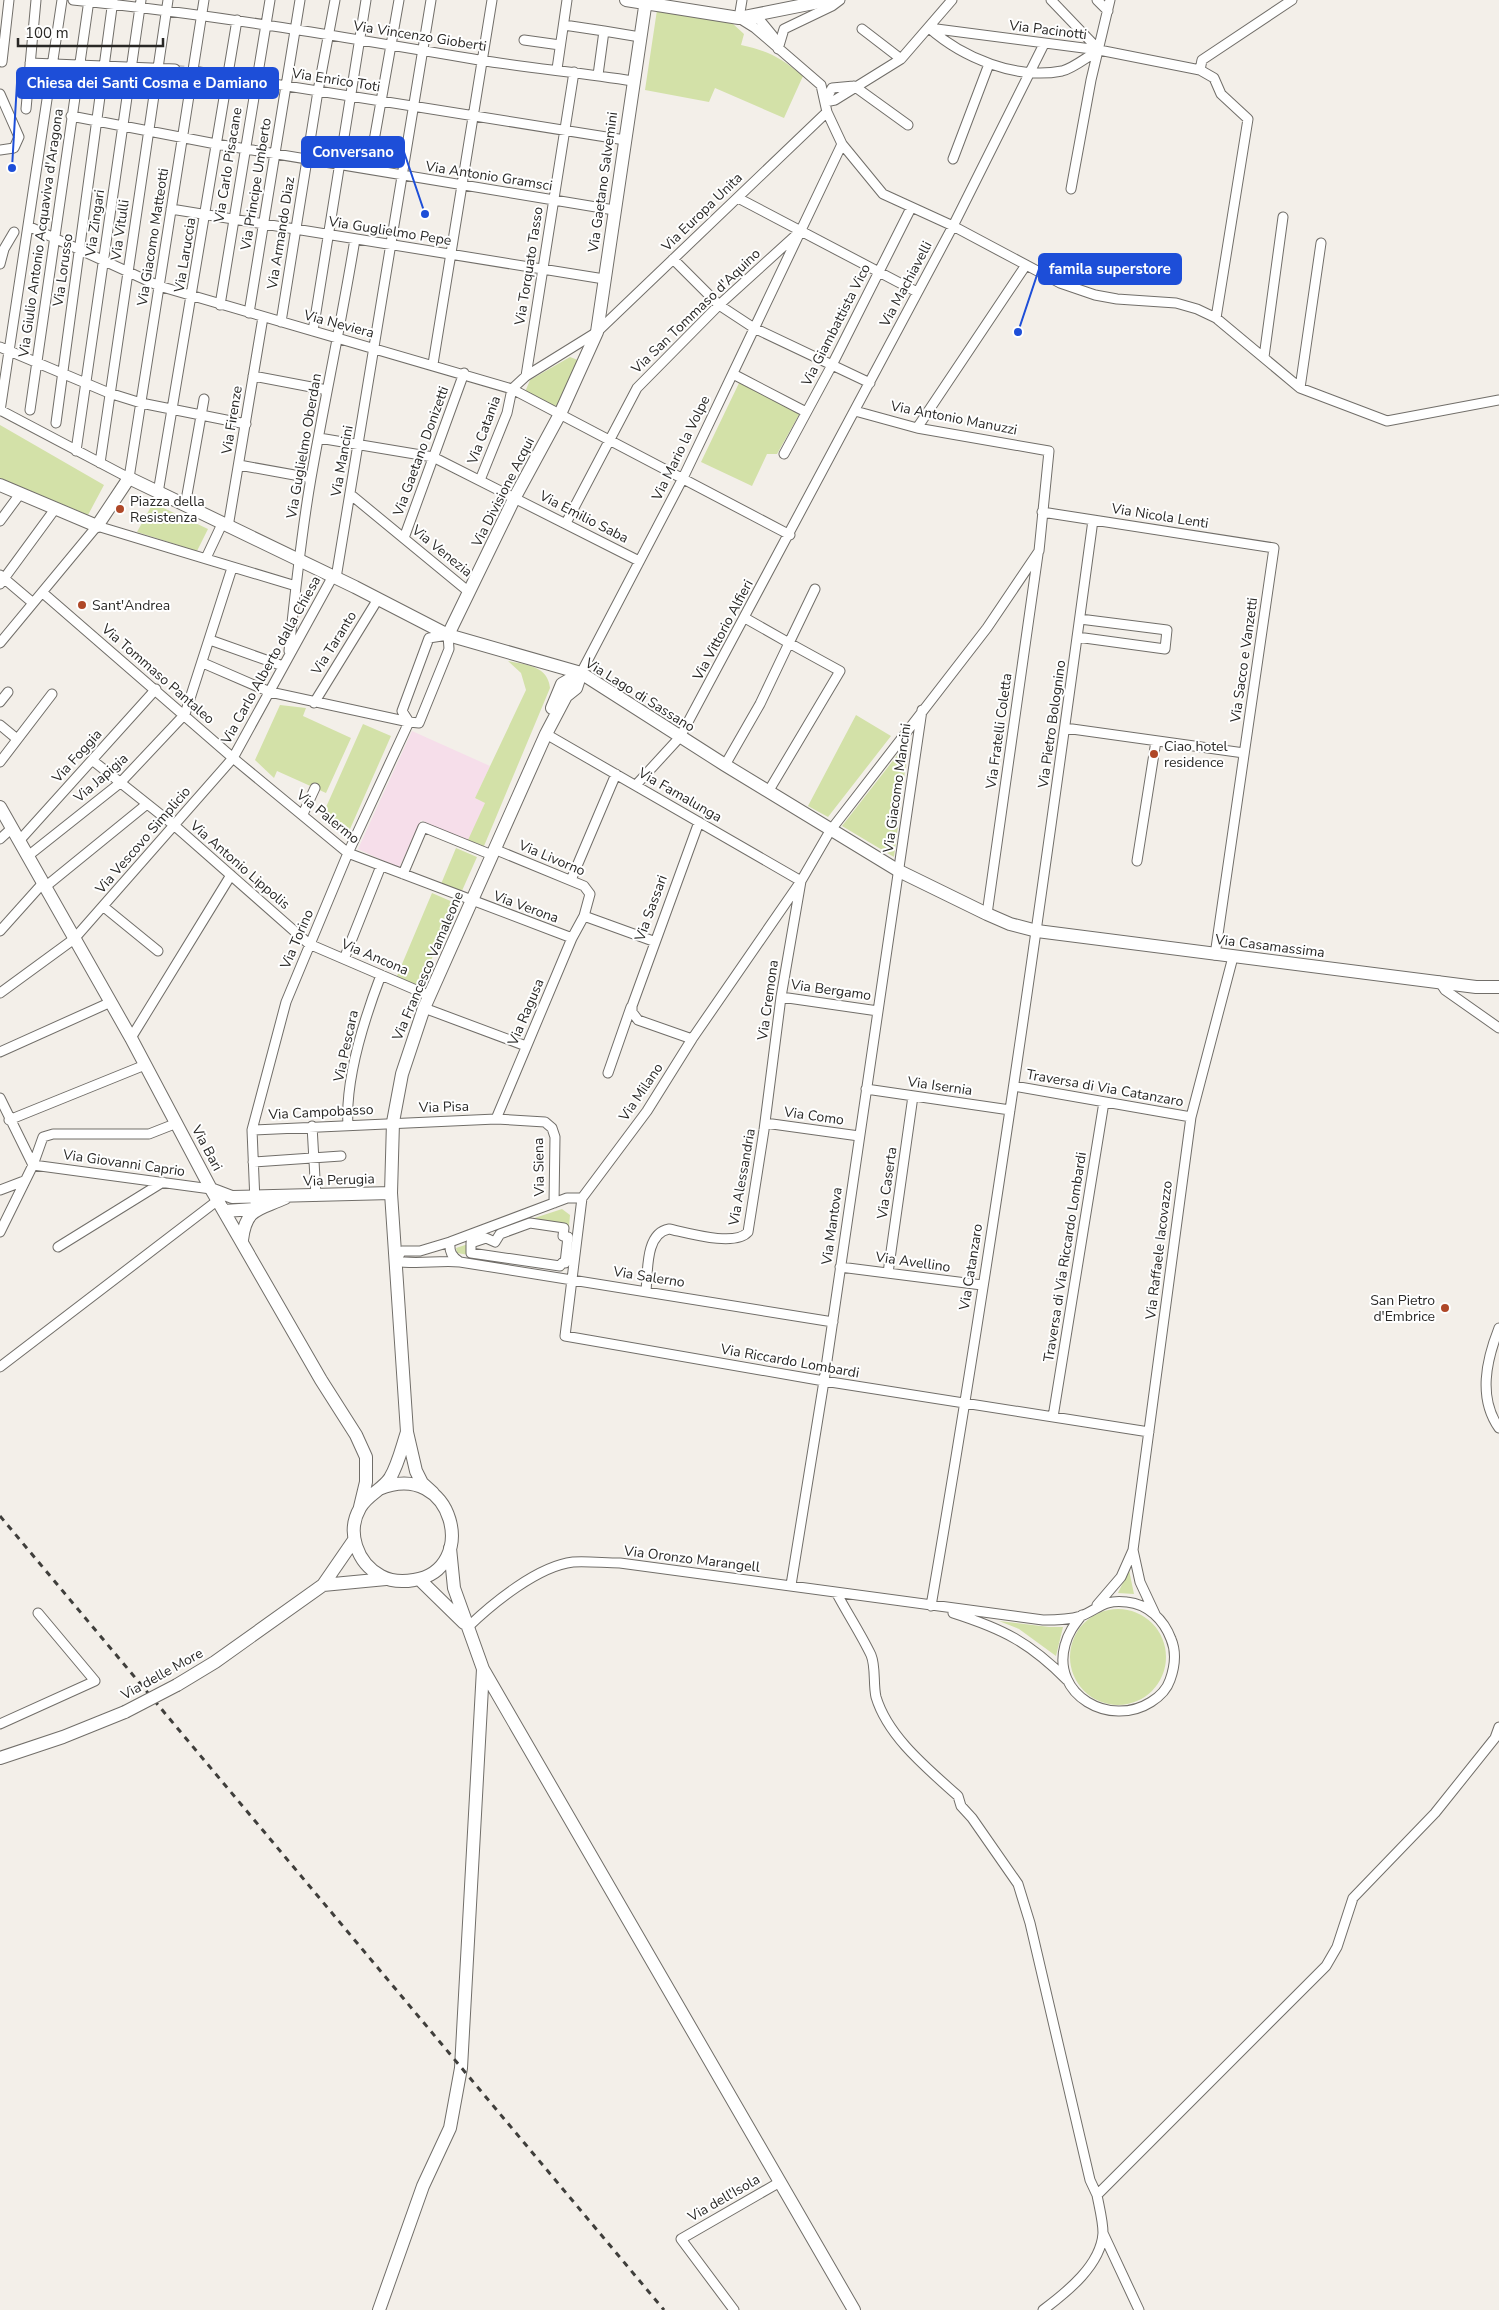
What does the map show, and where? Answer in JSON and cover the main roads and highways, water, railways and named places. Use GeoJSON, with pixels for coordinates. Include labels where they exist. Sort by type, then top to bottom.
{"type":"FeatureCollection","features":[{"type":"Feature","properties":{"kind":"main road"},"geometry":{"type":"LineString","coordinates":[[626,0],[738,18],[830,0]]}},
{"type":"Feature","properties":{"kind":"main road","name":"Via Gaetano Salvemini"},"geometry":{"type":"LineString","coordinates":[[584,363],[596,332],[645,2]]}},
{"type":"Feature","properties":{"kind":"main road","name":"Via Divisione Acqui"},"geometry":{"type":"LineString","coordinates":[[448,634],[584,363]]}},
{"type":"Feature","properties":{"kind":"main road","name":"Via Lago di Sassano"},"geometry":{"type":"LineString","coordinates":[[0,485],[55,509],[99,523],[126,483],[158,494],[226,525],[448,634],[581,673],[724,766],[899,871],[987,914],[1010,924],[1037,931]]}},
{"type":"Feature","properties":{"kind":"main road"},"geometry":{"type":"LineString","coordinates":[[547,662],[562,684]]}},
{"type":"Feature","properties":{"kind":"main road"},"geometry":{"type":"LineString","coordinates":[[546,734],[545,728],[562,684],[581,673]]}},
{"type":"Feature","properties":{"kind":"main road"},"geometry":{"type":"LineString","coordinates":[[546,734],[566,696],[576,688],[581,673]]}},
{"type":"Feature","properties":{"kind":"main road","name":"Via Francesco Vamaleone"},"geometry":{"type":"LineString","coordinates":[[433,1493],[422,1483],[416,1471],[408,1432],[391,1193],[393,1122],[402,1074],[424,1008],[546,734]]}},
{"type":"Feature","properties":{"kind":"main road","name":"Via Bari"},"geometry":{"type":"LineString","coordinates":[[0,807],[131,1038],[218,1195],[224,1211],[321,1380],[356,1435],[366,1457],[366,1482],[360,1507]]}},
{"type":"Feature","properties":{"kind":"main road","name":"Via Casamassima"},"geometry":{"type":"LineString","coordinates":[[1037,931],[1476,987],[1499,987]]}},
{"type":"Feature","properties":{"kind":"main road","name":"Via Perugia"},"geometry":{"type":"LineString","coordinates":[[255,1203],[288,1197],[391,1193]]}},
{"type":"Feature","properties":{"kind":"main road"},"geometry":{"type":"LineString","coordinates":[[218,1195],[241,1197],[255,1203]]}},
{"type":"Feature","properties":{"kind":"main road"},"geometry":{"type":"LineString","coordinates":[[224,1211],[241,1197]]}},
{"type":"Feature","properties":{"kind":"main road"},"geometry":{"type":"LineString","coordinates":[[224,1211],[255,1203]]}},
{"type":"Feature","properties":{"kind":"main road"},"geometry":{"type":"LineString","coordinates":[[242,1240],[243,1226],[255,1203]]}},
{"type":"Feature","properties":{"kind":"main road"},"geometry":{"type":"LineString","coordinates":[[386,1579],[365,1564],[354,1540],[354,1523],[360,1507],[389,1479],[408,1432]]}},
{"type":"Feature","properties":{"kind":"main road"},"geometry":{"type":"LineString","coordinates":[[379,1489],[404,1483],[419,1486],[433,1493],[444,1504],[450,1518],[452,1533],[450,1548],[454,1588],[483,1669],[854,2310]]}},
{"type":"Feature","properties":{"kind":"main road"},"geometry":{"type":"LineString","coordinates":[[323,1585],[354,1540]]}},
{"type":"Feature","properties":{"kind":"main road"},"geometry":{"type":"LineString","coordinates":[[323,1585],[386,1579],[402,1582],[419,1579],[432,1572],[443,1562],[450,1548]]}},
{"type":"Feature","properties":{"kind":"main road"},"geometry":{"type":"LineString","coordinates":[[419,1579],[468,1627]]}},
{"type":"Feature","properties":{"kind":"main road","name":"Via delle More"},"geometry":{"type":"LineString","coordinates":[[0,1758],[63,1737],[125,1712],[177,1685],[238,1646],[323,1585]]}},
{"type":"Feature","properties":{"kind":"main road"},"geometry":{"type":"LineString","coordinates":[[379,2310],[423,2186],[450,2128],[461,2068],[483,1669]]}},
{"type":"Feature","properties":{"kind":"tunnel"},"geometry":{"type":"LineString","coordinates":[[175,69],[193,71]]}},
{"type":"Feature","properties":{"kind":"railway"},"geometry":{"type":"LineString","coordinates":[[0,1516],[664,2310]]}},
{"type":"Feature","properties":{"kind":"place","name":"Chiesa dei Santi Cosma e Damiano"},"geometry":{"type":"Point","coordinates":[12,168]}},
{"type":"Feature","properties":{"kind":"place","name":"Conversano"},"geometry":{"type":"Point","coordinates":[425,214]}},
{"type":"Feature","properties":{"kind":"place","name":"famila superstore"},"geometry":{"type":"Point","coordinates":[1018,332]}},
{"type":"Feature","properties":{"kind":"place","name":"Piazza della Resistenza"},"geometry":{"type":"Point","coordinates":[120,509]}},
{"type":"Feature","properties":{"kind":"place","name":"Sant'Andrea"},"geometry":{"type":"Point","coordinates":[82,605]}},
{"type":"Feature","properties":{"kind":"place","name":"Ciao hotel residence"},"geometry":{"type":"Point","coordinates":[1154,754]}},
{"type":"Feature","properties":{"kind":"place","name":"San Pietro d'Embrice"},"geometry":{"type":"Point","coordinates":[1445,1308]}}]}
